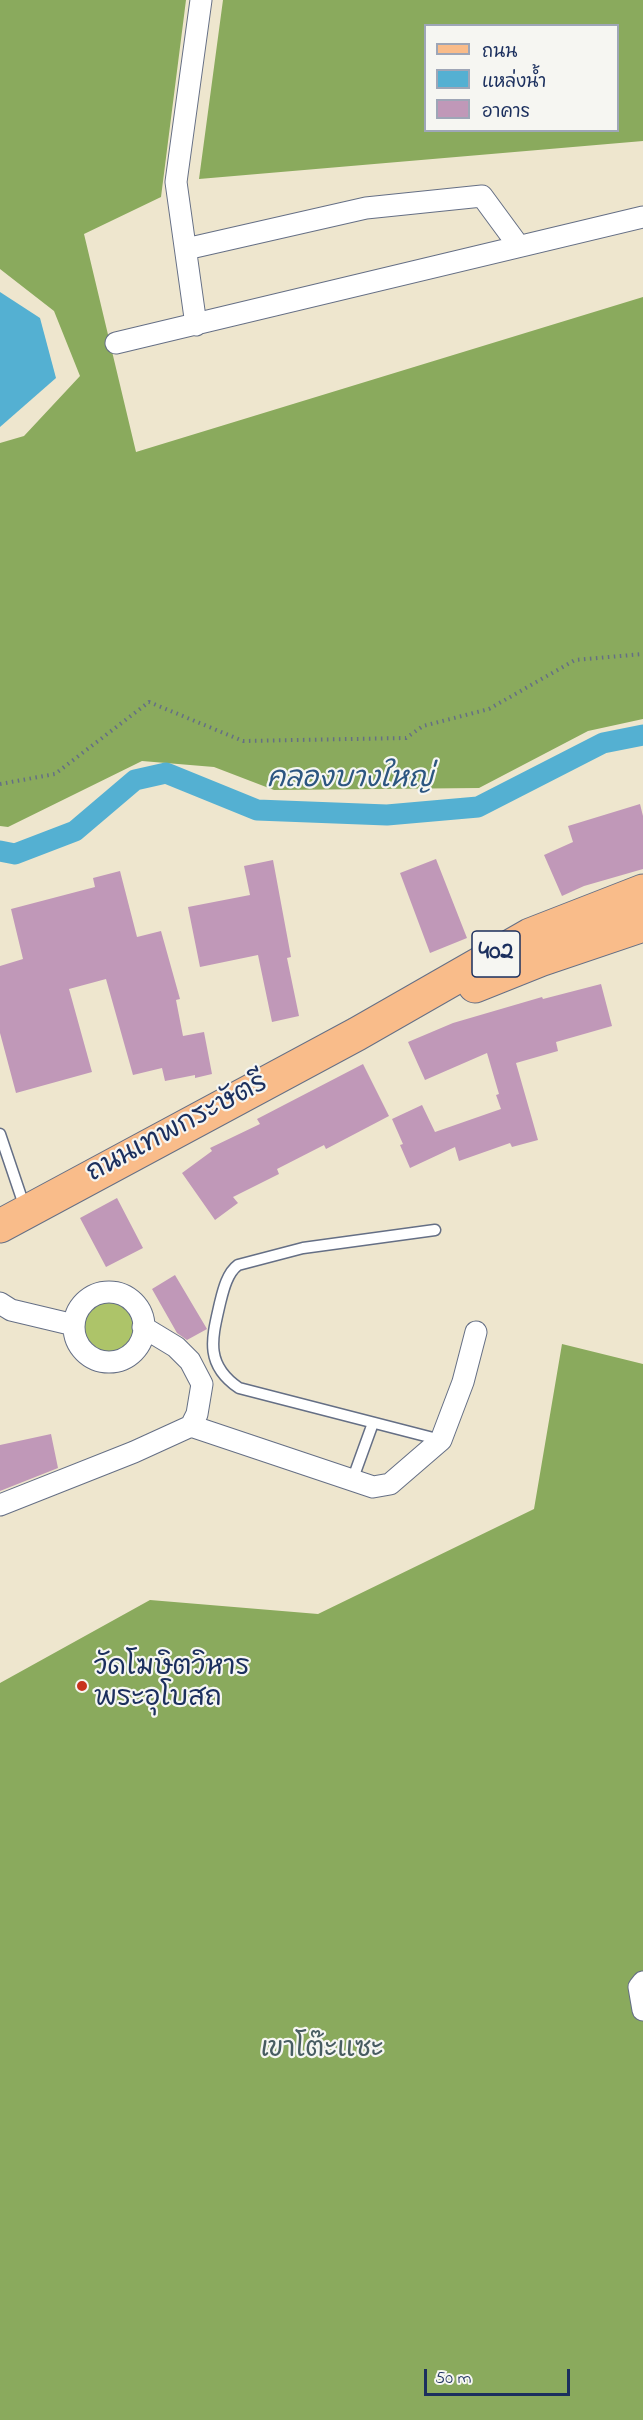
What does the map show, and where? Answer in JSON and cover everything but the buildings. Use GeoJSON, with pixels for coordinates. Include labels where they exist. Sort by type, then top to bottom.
{"type":"FeatureCollection","features":[{"type":"Feature","properties":{"kind":"main road","name":"ถนนเทพกระษัตรี"},"geometry":{"type":"LineString","coordinates":[[13,1219],[357,1034],[643,891]]}},
{"type":"Feature","properties":{"kind":"main road","name":"ถนนเทพกระษัตรี"},"geometry":{"type":"LineString","coordinates":[[535,947],[643,925]]}},
{"type":"Feature","properties":{"kind":"street"},"geometry":{"type":"LineString","coordinates":[[196,325],[176,182],[201,0]]}},
{"type":"Feature","properties":{"kind":"street"},"geometry":{"type":"LineString","coordinates":[[186,249],[366,208],[482,196],[518,245]]}},
{"type":"Feature","properties":{"kind":"street"},"geometry":{"type":"LineString","coordinates":[[116,343],[518,245],[643,217]]}},
{"type":"Feature","properties":{"kind":"street"},"geometry":{"type":"LineString","coordinates":[[110,1292],[122,1294],[132,1301],[140,1310],[143,1327],[140,1343],[133,1352],[115,1362],[104,1362],[93,1359],[85,1353],[77,1343],[74,1325],[79,1308],[88,1299],[98,1293],[110,1292]]}},
{"type":"Feature","properties":{"kind":"street"},"geometry":{"type":"LineString","coordinates":[[0,1303],[11,1310],[74,1325]]}},
{"type":"Feature","properties":{"kind":"street"},"geometry":{"type":"LineString","coordinates":[[0,1505],[134,1452],[191,1426],[197,1413],[202,1384],[190,1361],[176,1347],[143,1327]]}},
{"type":"Feature","properties":{"kind":"street"},"geometry":{"type":"LineString","coordinates":[[191,1426],[373,1487],[390,1484],[441,1440],[464,1382],[476,1332]]}},
{"type":"Feature","properties":{"kind":"street"},"geometry":{"type":"LineString","coordinates":[[643,1982],[639,1987],[643,2010]]}},
{"type":"Feature","properties":{"kind":"lane"},"geometry":{"type":"LineString","coordinates":[[0,1134],[13,1219]]}},
{"type":"Feature","properties":{"kind":"lane"},"geometry":{"type":"LineString","coordinates":[[435,1230],[303,1248],[243,1263],[232,1271],[223,1291],[211,1343],[216,1362],[226,1379],[239,1388],[441,1440]]}},
{"type":"Feature","properties":{"kind":"lane"},"geometry":{"type":"LineString","coordinates":[[352,1480],[373,1423]]}},
{"type":"Feature","properties":{"kind":"path"},"geometry":{"type":"LineString","coordinates":[[0,784],[55,774],[149,702],[243,741],[406,738],[423,726],[489,709],[575,660],[643,654]]}},
{"type":"Feature","properties":{"kind":"green space"},"geometry":{"type":"Polygon","coordinates":[[[0,0],[186,0],[161,197],[84,234],[136,452],[643,297],[643,719],[588,731],[479,788],[274,790],[214,767],[142,761],[8,827],[0,826],[0,443],[24,436],[80,376],[54,311],[0,269],[0,0]]]}},
{"type":"Feature","properties":{"kind":"green space"},"geometry":{"type":"Polygon","coordinates":[[[223,0],[643,0],[643,141],[199,179],[223,0]]]}},
{"type":"Feature","properties":{"kind":"green space"},"geometry":{"type":"Polygon","coordinates":[[[109,1302],[123,1306],[131,1314],[135,1328],[131,1342],[123,1350],[109,1354],[95,1350],[87,1342],[83,1328],[87,1314],[95,1306],[109,1302]]]}},
{"type":"Feature","properties":{"kind":"green space","name":"เขาโต๊ะแซะ"},"geometry":{"type":"Polygon","coordinates":[[[562,1344],[643,1364],[643,2420],[0,2420],[0,1683],[150,1600],[318,1614],[534,1509],[562,1344]]]}},
{"type":"Feature","properties":{"kind":"water"},"geometry":{"type":"Polygon","coordinates":[[[0,292],[40,318],[56,378],[0,427],[0,292]]]}},
{"type":"Feature","properties":{"kind":"waterway","name":"คลองบางใหญ่"},"geometry":{"type":"LineString","coordinates":[[0,851],[15,854],[75,831],[135,780],[166,773],[257,810],[387,815],[478,807],[603,743],[643,735]]}},
{"type":"Feature","properties":{"kind":"place","name":"วัดโฆษิตวิหาร พระอุโบสถ"},"geometry":{"type":"Point","coordinates":[82,1686]}}]}
